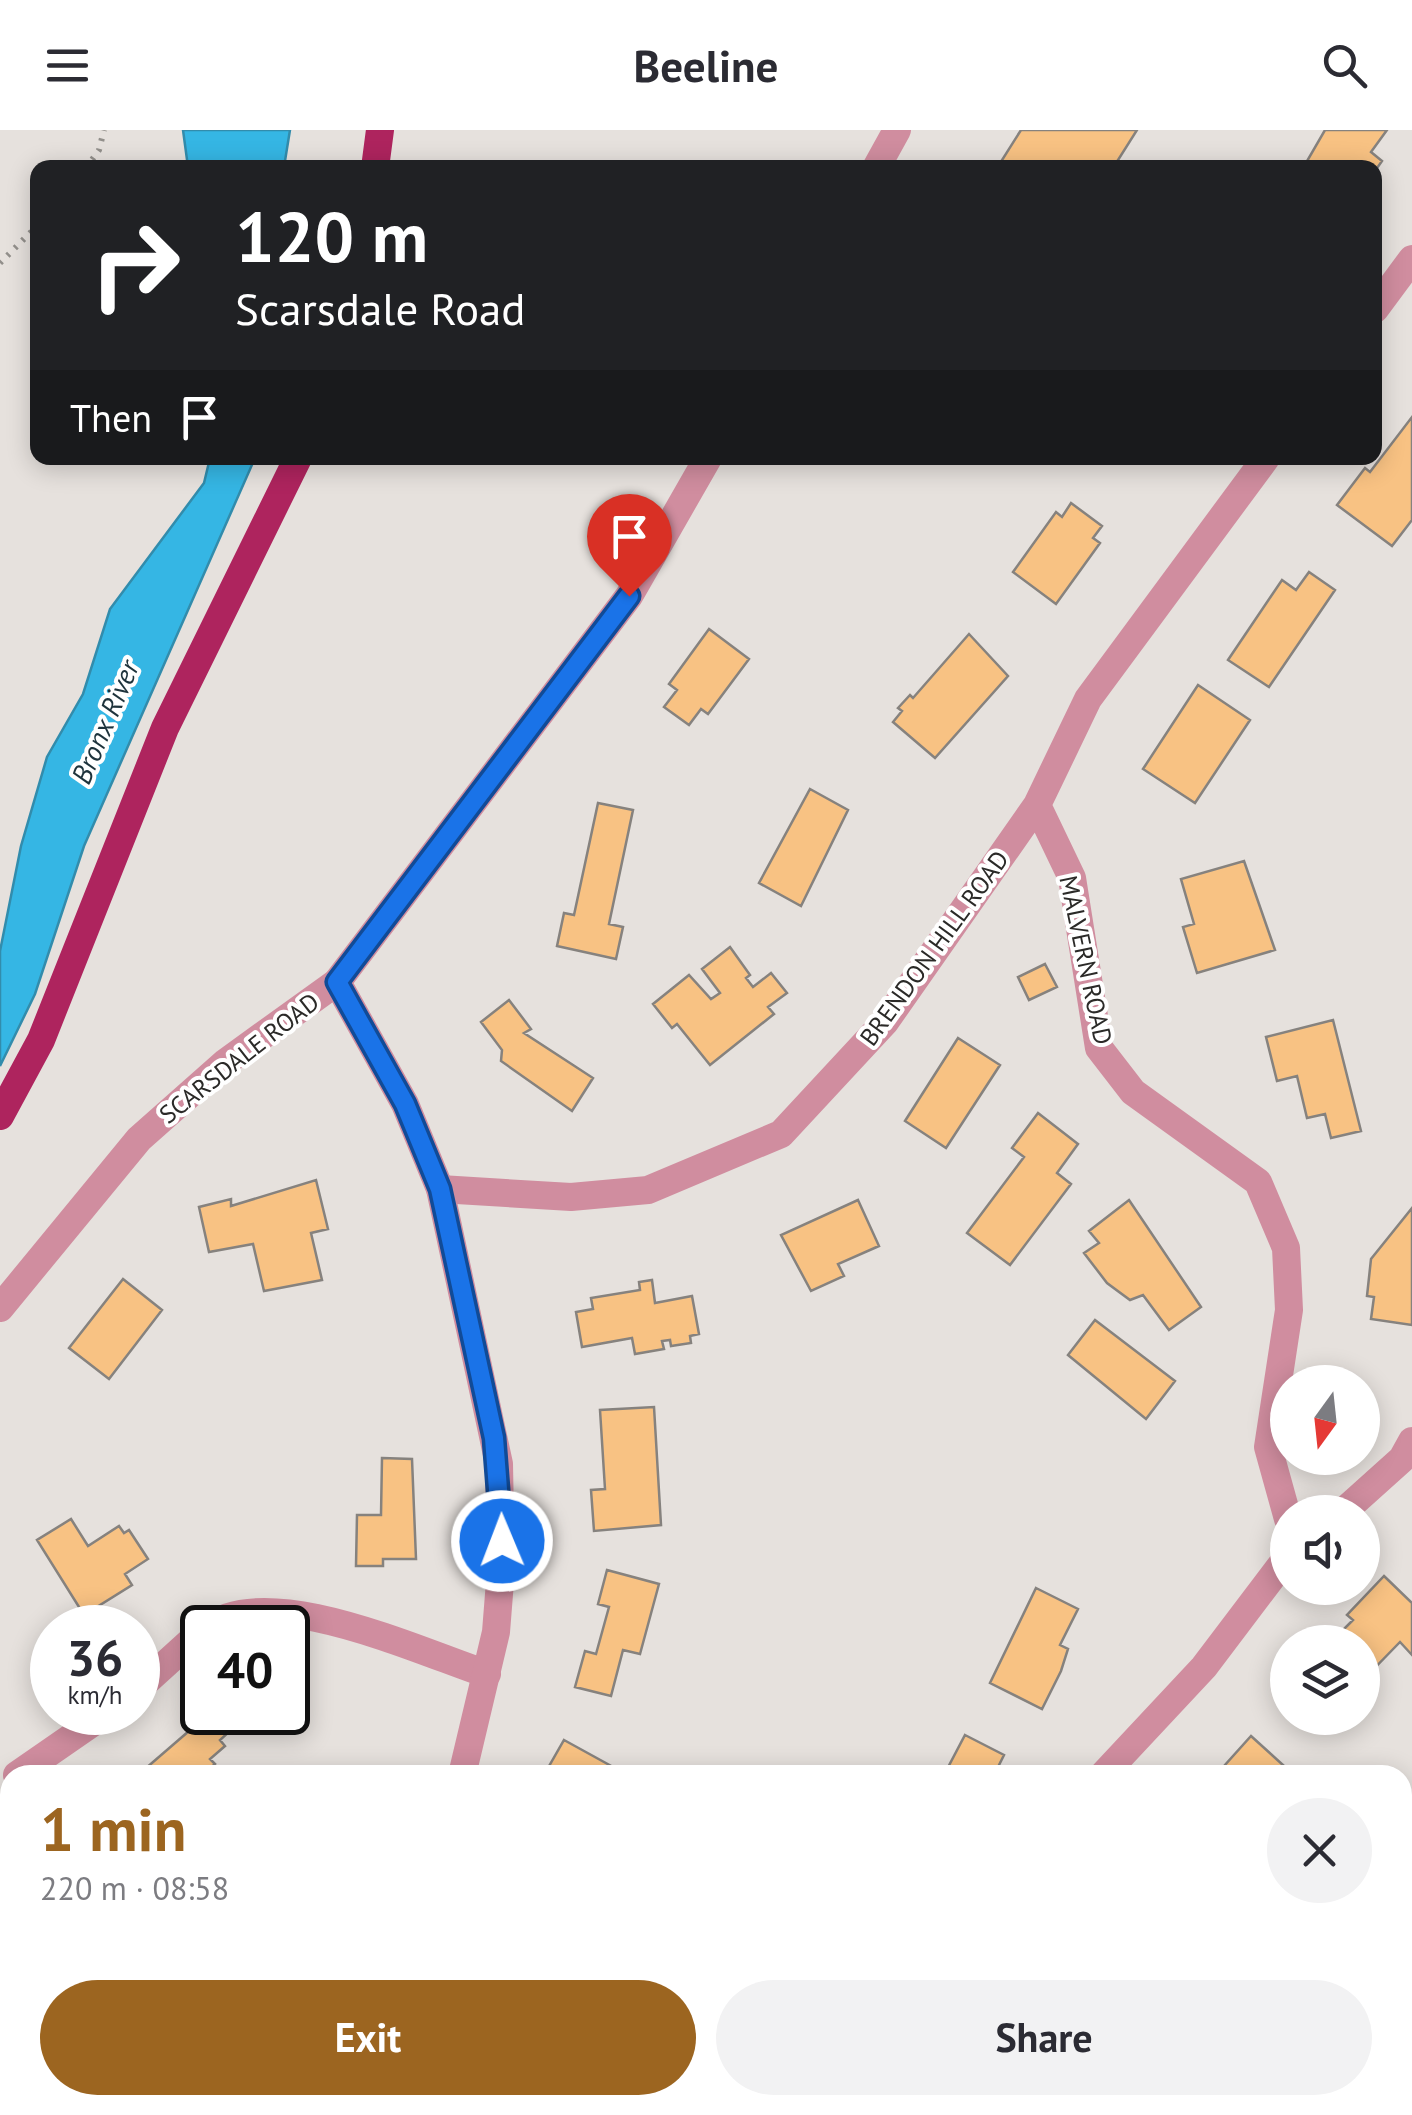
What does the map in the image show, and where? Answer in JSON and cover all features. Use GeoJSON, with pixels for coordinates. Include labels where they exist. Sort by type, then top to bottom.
{"type":"FeatureCollection","features":[{"type":"Feature","properties":{"kind":"highway"},"geometry":{"type":"LineString","coordinates":[[375,160],[380,130]]}},
{"type":"Feature","properties":{"kind":"highway"},"geometry":{"type":"LineString","coordinates":[[0,1116],[52,1012],[158,742],[295,465]]}},
{"type":"Feature","properties":{"kind":"street"},"geometry":{"type":"LineString","coordinates":[[880,160],[897,130]]}},
{"type":"Feature","properties":{"kind":"street"},"geometry":{"type":"LineString","coordinates":[[1382,300],[1412,259]]}},
{"type":"Feature","properties":{"kind":"street","name":"SCARSDALE ROAD"},"geometry":{"type":"LineString","coordinates":[[0,1308],[139,1139],[226,1062],[337,982],[629,596],[704,465]]}},
{"type":"Feature","properties":{"kind":"street","name":"BRENDON HILL ROAD"},"geometry":{"type":"LineString","coordinates":[[440,1189],[571,1197],[648,1190],[781,1134],[885,1022],[1037,805],[1088,699],[1261,465]]}},
{"type":"Feature","properties":{"kind":"street","name":"MALVERN ROAD"},"geometry":{"type":"LineString","coordinates":[[1037,805],[1072,878],[1099,1048],[1133,1092],[1258,1182],[1286,1248],[1289,1310],[1268,1446],[1281,1495]]}},
{"type":"Feature","properties":{"kind":"street"},"geometry":{"type":"LineString","coordinates":[[337,982],[405,1104],[440,1189],[499,1464],[501,1568],[487,1674],[464,1765]]}},
{"type":"Feature","properties":{"kind":"street"},"geometry":{"type":"LineString","coordinates":[[1362,1495],[1402,1460],[1412,1440]]}},
{"type":"Feature","properties":{"kind":"street"},"geometry":{"type":"LineString","coordinates":[[1112,1765],[1204,1667],[1270,1580]]}},
{"type":"Feature","properties":{"kind":"street"},"geometry":{"type":"LineString","coordinates":[[310,1618],[487,1674]]}},
{"type":"Feature","properties":{"kind":"street"},"geometry":{"type":"LineString","coordinates":[[160,1670],[180,1652]]}},
{"type":"Feature","properties":{"kind":"street"},"geometry":{"type":"LineString","coordinates":[[31,1765],[75,1735]]}},
{"type":"Feature","properties":{"kind":"path"},"geometry":{"type":"LineString","coordinates":[[92,160],[104,130]]}},
{"type":"Feature","properties":{"kind":"path"},"geometry":{"type":"LineString","coordinates":[[0,263],[30,233]]}},
{"type":"Feature","properties":{"kind":"water"},"geometry":{"type":"Polygon","coordinates":[[[183,130],[290,130],[285,160],[187,160],[183,130]]]}},
{"type":"Feature","properties":{"kind":"water","name":"Bronx River"},"geometry":{"type":"Polygon","coordinates":[[[208,465],[252,465],[84,846],[35,994],[0,1066],[0,951],[21,846],[47,757],[83,694],[110,609],[204,483],[208,465]]]}},
{"type":"Feature","properties":{"kind":"building"},"geometry":{"type":"Polygon","coordinates":[[[1021,130],[1137,130],[1118,160],[1002,160],[1021,130]]]}},
{"type":"Feature","properties":{"kind":"building"},"geometry":{"type":"Polygon","coordinates":[[[1325,130],[1387,130],[1371,152],[1381,160],[1308,160],[1325,130]]]}},
{"type":"Feature","properties":{"kind":"building"},"geometry":{"type":"Polygon","coordinates":[[[1412,417],[1412,520],[1392,546],[1337,505],[1365,468],[1370,472],[1375,465],[1382,465],[1382,456],[1412,417]]]}},
{"type":"Feature","properties":{"kind":"building"},"geometry":{"type":"Polygon","coordinates":[[[1071,503],[1102,526],[1093,538],[1100,543],[1056,604],[1013,572],[1056,512],[1062,517],[1071,503]]]}},
{"type":"Feature","properties":{"kind":"building"},"geometry":{"type":"Polygon","coordinates":[[[1309,572],[1335,590],[1269,687],[1228,660],[1282,580],[1296,590],[1309,572]]]}},
{"type":"Feature","properties":{"kind":"building"},"geometry":{"type":"Polygon","coordinates":[[[709,629],[749,659],[708,714],[701,709],[689,725],[664,707],[677,690],[669,684],[709,629]]]}},
{"type":"Feature","properties":{"kind":"building"},"geometry":{"type":"Polygon","coordinates":[[[969,634],[1008,676],[935,758],[893,722],[902,711],[898,708],[910,695],[913,698],[969,634]]]}},
{"type":"Feature","properties":{"kind":"building"},"geometry":{"type":"Polygon","coordinates":[[[1198,685],[1250,720],[1195,803],[1143,769],[1198,685]]]}},
{"type":"Feature","properties":{"kind":"building"},"geometry":{"type":"Polygon","coordinates":[[[810,789],[848,810],[801,906],[759,883],[810,789]]]}},
{"type":"Feature","properties":{"kind":"building"},"geometry":{"type":"Polygon","coordinates":[[[598,803],[633,810],[609,924],[623,927],[616,959],[557,946],[564,913],[574,915],[598,803]]]}},
{"type":"Feature","properties":{"kind":"building"},"geometry":{"type":"Polygon","coordinates":[[[1244,861],[1275,950],[1197,973],[1183,927],[1194,924],[1181,879],[1244,861]]]}},
{"type":"Feature","properties":{"kind":"building"},"geometry":{"type":"Polygon","coordinates":[[[730,947],[750,975],[746,978],[753,987],[771,973],[787,993],[768,1007],[774,1014],[710,1065],[677,1024],[672,1028],[653,1004],[689,975],[711,999],[720,993],[702,969],[730,947]]]}},
{"type":"Feature","properties":{"kind":"building"},"geometry":{"type":"Polygon","coordinates":[[[1045,964],[1057,987],[1029,1000],[1018,977],[1045,964]]]}},
{"type":"Feature","properties":{"kind":"building"},"geometry":{"type":"Polygon","coordinates":[[[509,1000],[531,1029],[524,1033],[593,1078],[572,1111],[501,1061],[502,1050],[481,1022],[509,1000]]]}},
{"type":"Feature","properties":{"kind":"building"},"geometry":{"type":"Polygon","coordinates":[[[1333,1020],[1361,1131],[1331,1138],[1325,1114],[1307,1118],[1297,1076],[1277,1081],[1266,1037],[1333,1020]]]}},
{"type":"Feature","properties":{"kind":"building"},"geometry":{"type":"Polygon","coordinates":[[[958,1038],[1000,1065],[946,1148],[905,1121],[958,1038]]]}},
{"type":"Feature","properties":{"kind":"building"},"geometry":{"type":"Polygon","coordinates":[[[1038,1113],[1078,1144],[1057,1173],[1071,1184],[1010,1265],[967,1233],[1024,1157],[1012,1148],[1038,1113]]]}},
{"type":"Feature","properties":{"kind":"building"},"geometry":{"type":"Polygon","coordinates":[[[316,1180],[328,1229],[311,1233],[322,1280],[264,1291],[253,1244],[209,1252],[199,1207],[231,1199],[231,1206],[316,1180]]]}},
{"type":"Feature","properties":{"kind":"building"},"geometry":{"type":"Polygon","coordinates":[[[858,1200],[879,1246],[838,1264],[844,1276],[811,1291],[781,1235],[858,1200]]]}},
{"type":"Feature","properties":{"kind":"building"},"geometry":{"type":"Polygon","coordinates":[[[1129,1200],[1201,1307],[1169,1330],[1143,1295],[1130,1300],[1107,1283],[1084,1253],[1099,1243],[1089,1231],[1129,1200]]]}},
{"type":"Feature","properties":{"kind":"building"},"geometry":{"type":"Polygon","coordinates":[[[1412,1208],[1412,1325],[1371,1319],[1374,1297],[1367,1296],[1371,1259],[1412,1208]]]}},
{"type":"Feature","properties":{"kind":"building"},"geometry":{"type":"Polygon","coordinates":[[[123,1279],[162,1310],[109,1379],[69,1348],[123,1279]]]}},
{"type":"Feature","properties":{"kind":"building"},"geometry":{"type":"Polygon","coordinates":[[[652,1280],[655,1303],[692,1296],[699,1334],[690,1336],[691,1343],[671,1346],[670,1340],[662,1341],[664,1349],[635,1354],[632,1338],[582,1347],[576,1312],[593,1309],[591,1298],[640,1290],[639,1282],[652,1280]]]}},
{"type":"Feature","properties":{"kind":"building"},"geometry":{"type":"Polygon","coordinates":[[[1095,1320],[1175,1381],[1146,1419],[1068,1355],[1095,1320]]]}},
{"type":"Feature","properties":{"kind":"building"},"geometry":{"type":"Polygon","coordinates":[[[654,1407],[661,1525],[594,1531],[591,1490],[605,1489],[600,1410],[654,1407]]]}},
{"type":"Feature","properties":{"kind":"building"},"geometry":{"type":"Polygon","coordinates":[[[382,1458],[412,1459],[416,1559],[383,1559],[383,1566],[356,1566],[357,1515],[381,1515],[382,1458]]]}},
{"type":"Feature","properties":{"kind":"building"},"geometry":{"type":"Polygon","coordinates":[[[71,1519],[88,1546],[119,1526],[124,1533],[129,1530],[148,1559],[125,1574],[132,1585],[100,1605],[78,1605],[37,1540],[71,1519]]]}},
{"type":"Feature","properties":{"kind":"building"},"geometry":{"type":"Polygon","coordinates":[[[607,1570],[659,1584],[640,1654],[623,1650],[611,1696],[575,1687],[585,1651],[596,1654],[609,1607],[598,1604],[607,1570]]]}},
{"type":"Feature","properties":{"kind":"building"},"geometry":{"type":"Polygon","coordinates":[[[1384,1576],[1412,1603],[1412,1655],[1400,1642],[1380,1663],[1380,1625],[1348,1625],[1353,1620],[1347,1615],[1356,1605],[1380,1605],[1380,1580],[1384,1576]]]}},
{"type":"Feature","properties":{"kind":"building"},"geometry":{"type":"Polygon","coordinates":[[[1036,1588],[1078,1609],[1060,1645],[1068,1649],[1061,1671],[1042,1709],[990,1683],[1036,1588]]]}},
{"type":"Feature","properties":{"kind":"building"},"geometry":{"type":"Polygon","coordinates":[[[184,1735],[226,1735],[220,1740],[225,1746],[210,1759],[214,1765],[150,1765],[184,1735]]]}},
{"type":"Feature","properties":{"kind":"building"},"geometry":{"type":"Polygon","coordinates":[[[965,1735],[1004,1755],[999,1765],[949,1765],[965,1735]]]}},
{"type":"Feature","properties":{"kind":"building"},"geometry":{"type":"Polygon","coordinates":[[[1251,1736],[1283,1765],[1225,1765],[1251,1736]]]}},
{"type":"Feature","properties":{"kind":"building"},"geometry":{"type":"Polygon","coordinates":[[[564,1740],[609,1765],[550,1765],[564,1740]]]}},
{"type":"Feature","properties":{"kind":"route"},"geometry":{"type":"LineString","coordinates":[[502,1541],[499,1464],[440,1189],[405,1104],[337,982],[629,596]]}}]}
